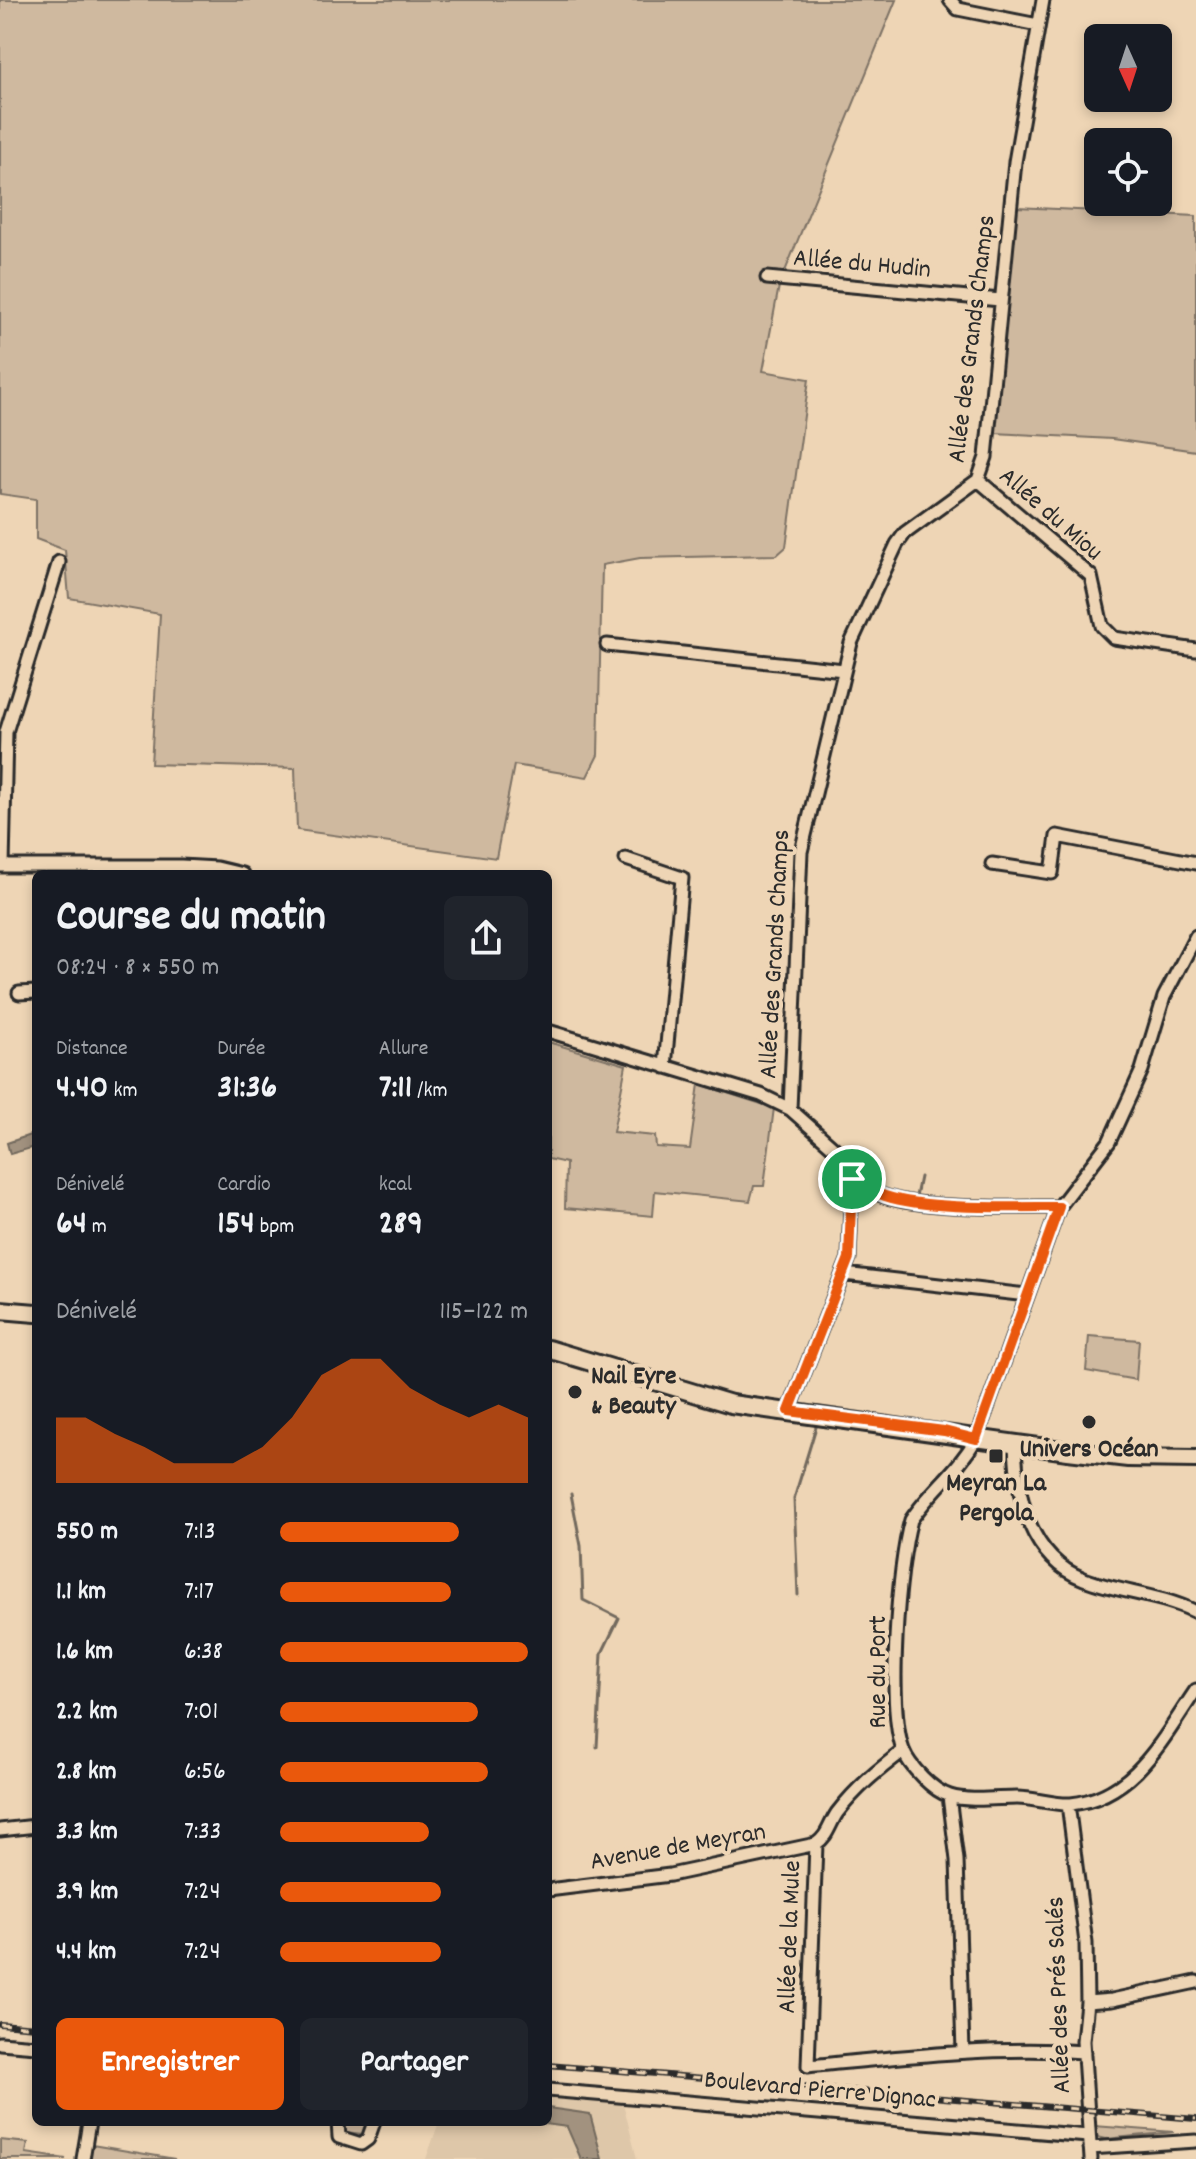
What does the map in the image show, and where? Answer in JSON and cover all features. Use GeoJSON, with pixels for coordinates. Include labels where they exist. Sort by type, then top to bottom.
{"type":"FeatureCollection","features":[{"type":"Feature","properties":{"kind":"main road"},"geometry":{"type":"LineString","coordinates":[[0,1310],[32,1313]]}},
{"type":"Feature","properties":{"kind":"main road"},"geometry":{"type":"LineString","coordinates":[[552,1350],[705,1399],[944,1431],[1015,1445],[1128,1458],[1196,1459]]}},
{"type":"Feature","properties":{"kind":"street"},"geometry":{"type":"LineString","coordinates":[[950,0],[958,9],[1038,25]]}},
{"type":"Feature","properties":{"kind":"street","name":"Allée des Grands Champs"},"geometry":{"type":"LineString","coordinates":[[790,1109],[801,852],[857,626],[905,533],[978,480],[986,457],[1015,162],[1043,0]]}},
{"type":"Feature","properties":{"kind":"street","name":"Allée du Hudin"},"geometry":{"type":"LineString","coordinates":[[767,278],[1000,300]]}},
{"type":"Feature","properties":{"kind":"street","name":"Allée du Miou"},"geometry":{"type":"LineString","coordinates":[[978,480],[1091,576],[1102,626],[1114,638],[1196,650]]}},
{"type":"Feature","properties":{"kind":"street"},"geometry":{"type":"LineString","coordinates":[[59,562],[6,732],[1,866],[73,870]]}},
{"type":"Feature","properties":{"kind":"street"},"geometry":{"type":"LineString","coordinates":[[607,645],[844,670]]}},
{"type":"Feature","properties":{"kind":"street"},"geometry":{"type":"LineString","coordinates":[[992,864],[1052,873],[1057,836],[1196,863]]}},
{"type":"Feature","properties":{"kind":"street"},"geometry":{"type":"LineString","coordinates":[[626,859],[682,878],[665,1067]]}},
{"type":"Feature","properties":{"kind":"street"},"geometry":{"type":"LineString","coordinates":[[143,870],[193,867],[214,870]]}},
{"type":"Feature","properties":{"kind":"street","name":"Rue du Port"},"geometry":{"type":"LineString","coordinates":[[949,1796],[923,1777],[903,1751],[896,1651],[908,1532],[922,1504],[960,1467],[976,1439],[1059,1207],[1109,1142],[1142,1070],[1164,997],[1196,936]]}},
{"type":"Feature","properties":{"kind":"street"},"geometry":{"type":"LineString","coordinates":[[19,993],[32,992]]}},
{"type":"Feature","properties":{"kind":"street"},"geometry":{"type":"LineString","coordinates":[[552,1032],[761,1095],[790,1109],[834,1148],[852,1179],[852,1244],[844,1274],[789,1411]]}},
{"type":"Feature","properties":{"kind":"street"},"geometry":{"type":"LineString","coordinates":[[852,1179],[883,1196],[905,1199],[993,1207],[1059,1207]]}},
{"type":"Feature","properties":{"kind":"street"},"geometry":{"type":"LineString","coordinates":[[844,1274],[1027,1295]]}},
{"type":"Feature","properties":{"kind":"street"},"geometry":{"type":"LineString","coordinates":[[1015,1445],[1020,1497],[1030,1529],[1042,1549],[1064,1569],[1082,1579],[1168,1599],[1196,1612]]}},
{"type":"Feature","properties":{"kind":"street"},"geometry":{"type":"LineString","coordinates":[[1084,2052],[1059,2049],[963,2052],[957,1860],[949,1796],[1041,1798],[1068,1804],[1111,1794],[1139,1772],[1196,1690]]}},
{"type":"Feature","properties":{"kind":"street","name":"Allée de la Mule"},"geometry":{"type":"LineString","coordinates":[[903,1751],[867,1778],[835,1816],[825,1838],[816,1844],[808,2066],[963,2052]]}},
{"type":"Feature","properties":{"kind":"street","name":"Allée des Prés Salés"},"geometry":{"type":"LineString","coordinates":[[1068,1804],[1086,1943],[1084,2052],[1090,2148]]}},
{"type":"Feature","properties":{"kind":"street"},"geometry":{"type":"LineString","coordinates":[[0,1830],[32,1826]]}},
{"type":"Feature","properties":{"kind":"street","name":"Avenue de Meyran"},"geometry":{"type":"LineString","coordinates":[[552,1890],[670,1875],[816,1844]]}},
{"type":"Feature","properties":{"kind":"street"},"geometry":{"type":"LineString","coordinates":[[1087,2002],[1112,2000],[1196,1982]]}},
{"type":"Feature","properties":{"kind":"street"},"geometry":{"type":"LineString","coordinates":[[0,2043],[32,2046]]}},
{"type":"Feature","properties":{"kind":"street","name":"Boulevard Pierre Dignac"},"geometry":{"type":"LineString","coordinates":[[552,2090],[1090,2148],[1196,2141]]}},
{"type":"Feature","properties":{"kind":"street"},"geometry":{"type":"LineString","coordinates":[[83,2159],[88,2126]]}},
{"type":"Feature","properties":{"kind":"street"},"geometry":{"type":"LineString","coordinates":[[338,2126],[339,2137],[361,2144],[368,2139],[373,2126]]}},
{"type":"Feature","properties":{"kind":"shaded area"},"geometry":{"type":"Polygon","coordinates":[[[0,0],[896,0],[779,286],[763,371],[809,379],[786,547],[777,555],[640,558],[602,565],[598,755],[587,777],[514,765],[496,858],[297,830],[295,768],[151,764],[160,614],[69,598],[65,550],[36,539],[36,499],[0,494],[0,0]]]}},
{"type":"Feature","properties":{"kind":"shaded area"},"geometry":{"type":"Polygon","coordinates":[[[1017,207],[1084,210],[1084,216],[1196,216],[1196,451],[1112,439],[995,433],[1017,207]]]}},
{"type":"Feature","properties":{"kind":"shaded area"},"geometry":{"type":"Polygon","coordinates":[[[552,1043],[626,1065],[613,1132],[655,1136],[656,1147],[690,1149],[699,1084],[774,1108],[764,1186],[754,1186],[750,1201],[655,1191],[653,1216],[565,1208],[566,1163],[552,1160],[552,1043]]]}},
{"type":"Feature","properties":{"kind":"shaded area"},"geometry":{"type":"Polygon","coordinates":[[[30,1135],[32,1148],[10,1154],[7,1143],[30,1135]]]}},
{"type":"Feature","properties":{"kind":"shaded area"},"geometry":{"type":"Polygon","coordinates":[[[1089,1336],[1139,1340],[1136,1380],[1086,1371],[1089,1336]]]}},
{"type":"Feature","properties":{"kind":"shaded area"},"geometry":{"type":"Polygon","coordinates":[[[552,2090],[621,2095],[637,2159],[602,2159],[590,2114],[552,2109],[552,2090]]]}},
{"type":"Feature","properties":{"kind":"shaded area"},"geometry":{"type":"Polygon","coordinates":[[[552,2109],[590,2114],[602,2159],[581,2159],[567,2127],[552,2125],[552,2109]]]}},
{"type":"Feature","properties":{"kind":"shaded area"},"geometry":{"type":"Polygon","coordinates":[[[552,2125],[567,2127],[581,2159],[426,2159],[438,2126],[552,2125]]]}},
{"type":"Feature","properties":{"kind":"shaded area"},"geometry":{"type":"Polygon","coordinates":[[[345,2126],[366,2126],[363,2134],[345,2132],[345,2126]]]}},
{"type":"Feature","properties":{"kind":"shaded area"},"geometry":{"type":"Polygon","coordinates":[[[1094,2126],[1174,2132],[1106,2139],[1098,2137],[1094,2126]]]}},
{"type":"Feature","properties":{"kind":"shaded area"},"geometry":{"type":"Polygon","coordinates":[[[0,2140],[28,2143],[26,2153],[66,2159],[0,2159],[0,2140]]]}},
{"type":"Feature","properties":{"kind":"shaded area"},"geometry":{"type":"Polygon","coordinates":[[[92,2145],[175,2159],[89,2159],[92,2145]]]}},
{"type":"Feature","properties":{"kind":"waterway"},"geometry":{"type":"LineString","coordinates":[[915,1201],[920,1177]]}},
{"type":"Feature","properties":{"kind":"waterway"},"geometry":{"type":"LineString","coordinates":[[798,1595],[794,1499],[816,1427]]}},
{"type":"Feature","properties":{"kind":"waterway"},"geometry":{"type":"LineString","coordinates":[[571,1494],[581,1546],[583,1600],[619,1618],[602,1653],[597,1747]]}},
{"type":"Feature","properties":{"kind":"railway"},"geometry":{"type":"LineString","coordinates":[[0,2024],[32,2027]]}},
{"type":"Feature","properties":{"kind":"railway"},"geometry":{"type":"LineString","coordinates":[[552,2065],[1196,2119]]}},
{"type":"Feature","properties":{"kind":"place","name":"Nail Eyre & Beauty"},"geometry":{"type":"Point","coordinates":[575,1392]}},
{"type":"Feature","properties":{"kind":"place","name":"Univers Océan"},"geometry":{"type":"Point","coordinates":[1089,1422]}},
{"type":"Feature","properties":{"kind":"place","name":"Meyran La Pergola"},"geometry":{"type":"Point","coordinates":[996,1456]}},
{"type":"Feature","properties":{"kind":"route"},"geometry":{"type":"LineString","coordinates":[[852,1179],[857,1179],[883,1196],[915,1201],[993,1207],[1059,1207],[984,1409],[976,1439],[944,1431],[789,1411],[849,1258],[852,1244],[852,1179]]}}]}
